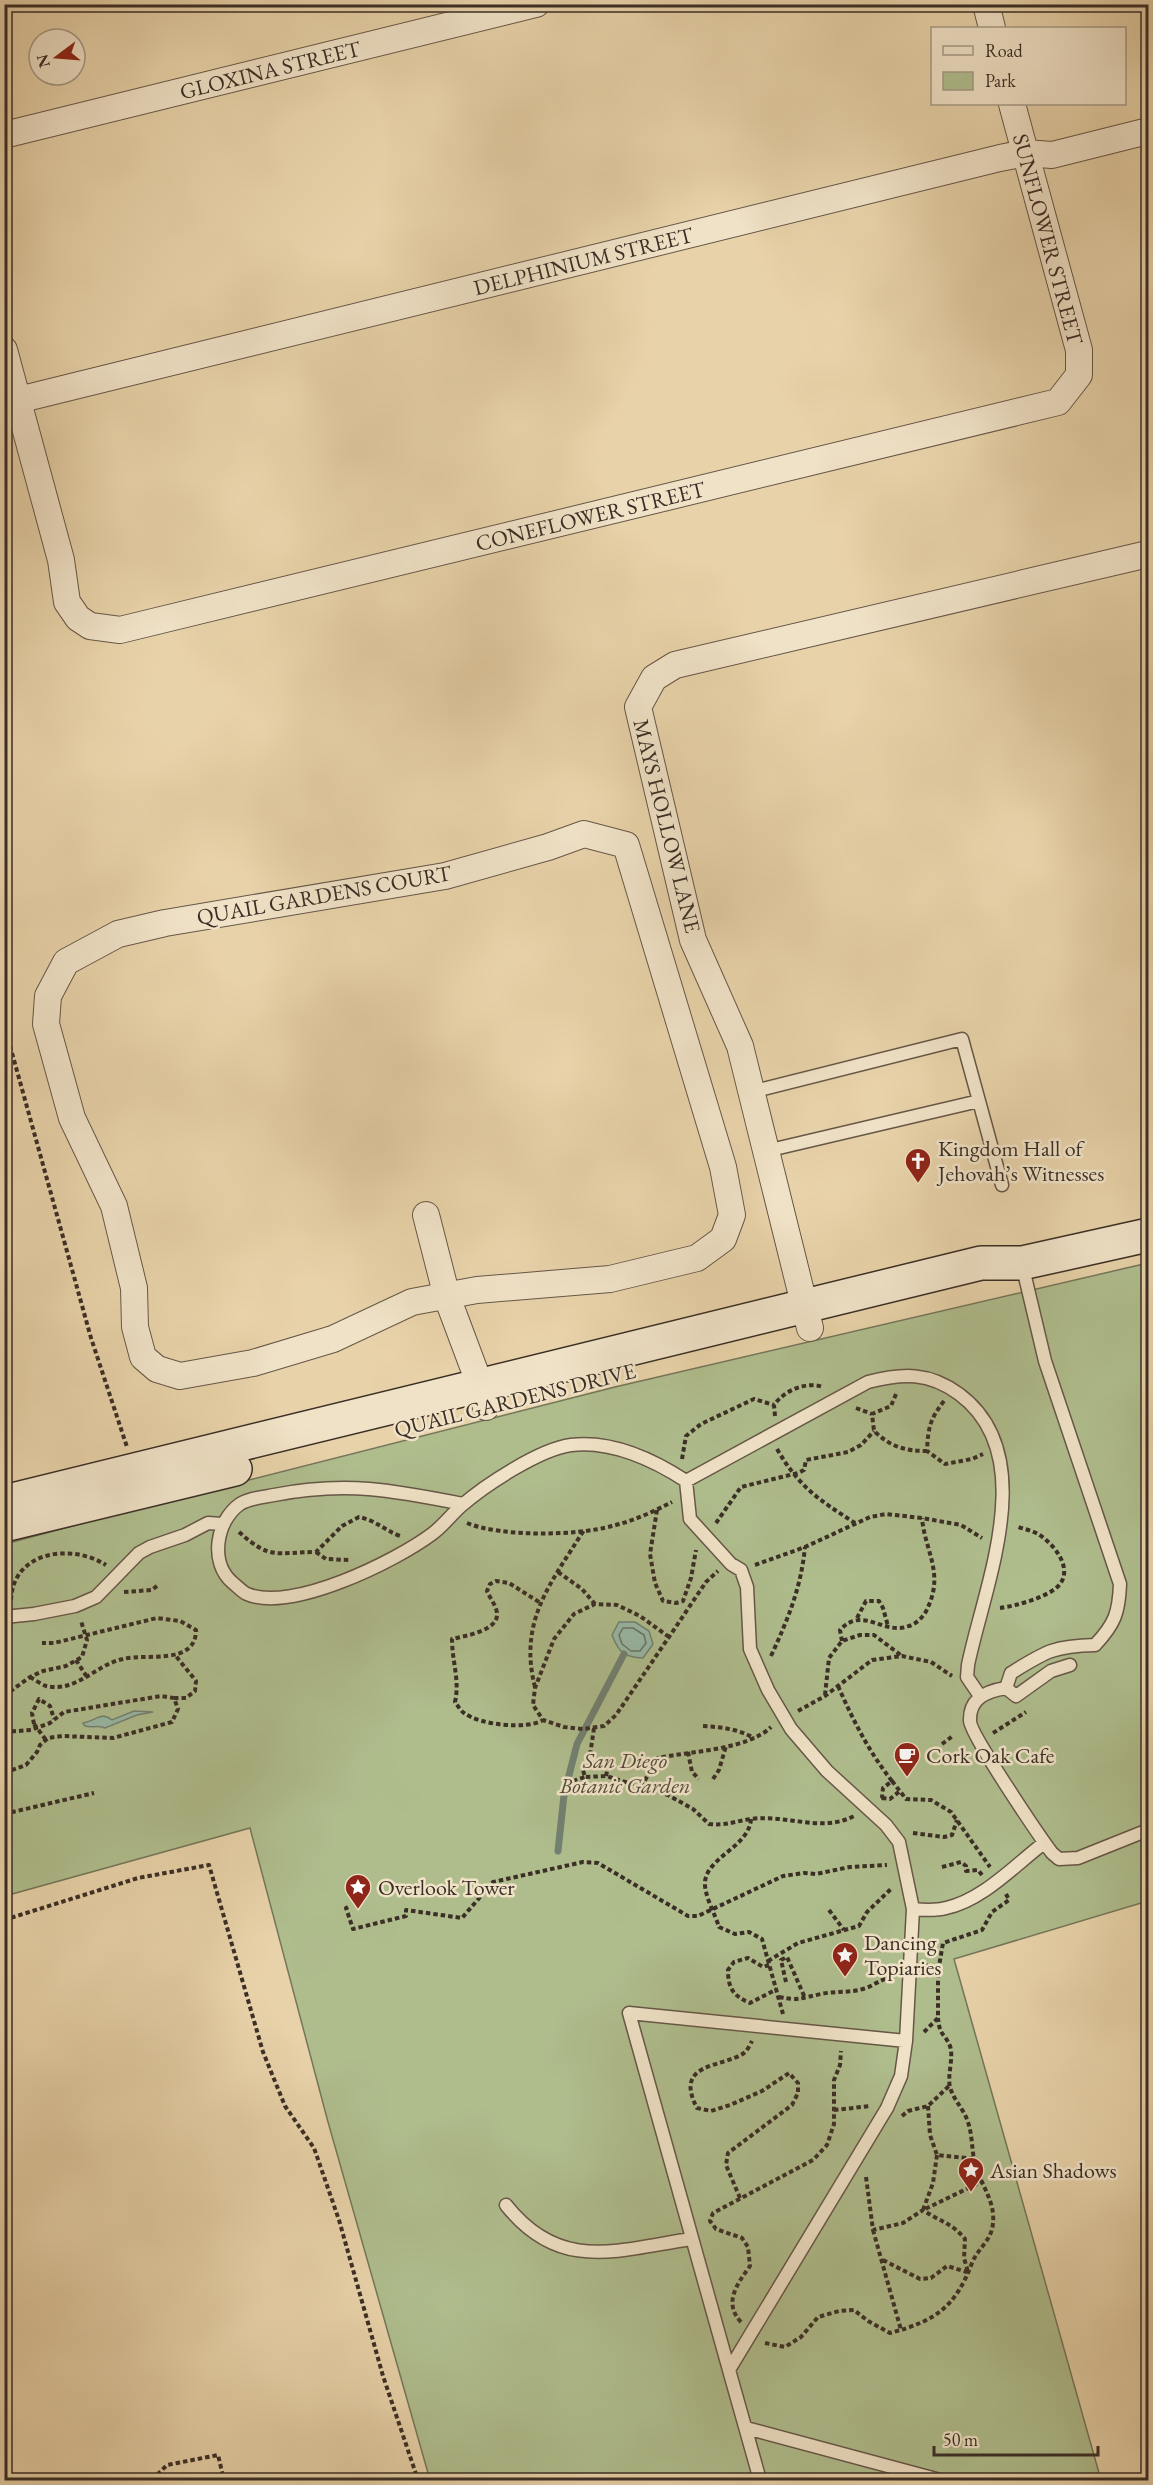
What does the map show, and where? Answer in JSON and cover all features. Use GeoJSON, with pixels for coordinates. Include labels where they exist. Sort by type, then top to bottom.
{"type":"FeatureCollection","features":[{"type":"Feature","properties":{"kind":"main road","name":"QUAIL GARDENS DRIVE"},"geometry":{"type":"LineString","coordinates":[[4,1525],[483,1396],[808,1317],[981,1263],[1022,1263],[1149,1235]]}},
{"type":"Feature","properties":{"kind":"main road","name":"QUAIL GARDENS DRIVE"},"geometry":{"type":"LineString","coordinates":[[4,1502],[134,1469],[483,1396]]}},
{"type":"Feature","properties":{"kind":"street","name":"GLOXINA STREET"},"geometry":{"type":"LineString","coordinates":[[4,135],[536,4]]}},
{"type":"Feature","properties":{"kind":"street"},"geometry":{"type":"LineString","coordinates":[[986,4],[993,27]]}},
{"type":"Feature","properties":{"kind":"street","name":"SUNFLOWER STREET"},"geometry":{"type":"LineString","coordinates":[[1012,105],[1079,350],[1079,375]]}},
{"type":"Feature","properties":{"kind":"street","name":"DELPHINIUM STREET"},"geometry":{"type":"LineString","coordinates":[[18,400],[1025,153],[1052,155],[1149,131]]}},
{"type":"Feature","properties":{"kind":"street"},"geometry":{"type":"LineString","coordinates":[[4,350],[18,400]]}},
{"type":"Feature","properties":{"kind":"street","name":"CONEFLOWER STREET"},"geometry":{"type":"LineString","coordinates":[[18,400],[61,560],[67,602],[78,618],[90,626],[120,630],[1058,402],[1079,375]]}},
{"type":"Feature","properties":{"kind":"street","name":"MAYS HOLLOW LANE"},"geometry":{"type":"LineString","coordinates":[[808,1317],[740,1046],[693,940],[638,707],[654,678],[675,665],[1149,554]]}},
{"type":"Feature","properties":{"kind":"street","name":"QUAIL GARDENS COURT"},"geometry":{"type":"LineString","coordinates":[[584,834],[626,844],[723,1167],[732,1215],[723,1239],[698,1258],[610,1279],[477,1290],[447,1297],[412,1302],[333,1339],[253,1363],[180,1376],[157,1369],[143,1357],[135,1327],[134,1288],[114,1206],[72,1118],[46,1024],[48,996],[66,962],[118,934],[165,923],[445,876],[548,847],[584,834]]}},
{"type":"Feature","properties":{"kind":"street"},"geometry":{"type":"LineString","coordinates":[[426,1215],[447,1297],[483,1396]]}},
{"type":"Feature","properties":{"kind":"lane"},"geometry":{"type":"LineString","coordinates":[[751,1092],[962,1039],[1002,1185]]}},
{"type":"Feature","properties":{"kind":"lane"},"geometry":{"type":"LineString","coordinates":[[766,1151],[979,1101]]}},
{"type":"Feature","properties":{"kind":"lane"},"geometry":{"type":"LineString","coordinates":[[1011,1692],[1011,1674],[1044,1652],[1073,1646],[1095,1645],[1108,1631],[1119,1610],[1120,1584],[1045,1361],[1022,1263]]}},
{"type":"Feature","properties":{"kind":"lane"},"geometry":{"type":"LineString","coordinates":[[686,1488],[769,1436],[868,1382],[901,1375],[920,1376],[951,1388],[966,1400],[984,1421],[997,1447],[1002,1481],[1001,1521],[997,1547],[968,1665],[967,1677],[973,1689],[980,1696]]}},
{"type":"Feature","properties":{"kind":"lane"},"geometry":{"type":"LineString","coordinates":[[463,1504],[360,1487],[312,1488],[243,1501],[231,1510],[222,1524],[218,1536],[219,1557],[228,1579],[246,1594],[269,1599],[299,1595],[401,1556],[434,1533],[449,1516],[494,1480],[539,1456],[570,1445],[600,1445],[639,1456],[664,1467],[686,1488],[690,1519],[736,1567],[747,1587],[750,1649],[763,1679],[791,1729],[827,1771],[886,1825],[899,1842],[913,1909],[906,2041],[901,2076],[888,2108],[729,2370]]}},
{"type":"Feature","properties":{"kind":"lane"},"geometry":{"type":"LineString","coordinates":[[8,1616],[75,1606],[96,1597],[139,1553],[208,1524],[222,1524]]}},
{"type":"Feature","properties":{"kind":"lane"},"geometry":{"type":"LineString","coordinates":[[1071,1665],[1051,1671],[1011,1692],[993,1690],[980,1696],[971,1709],[970,1722],[980,1742],[1044,1843],[1059,1859],[1068,1860],[1112,1846],[1149,1830]]}},
{"type":"Feature","properties":{"kind":"lane"},"geometry":{"type":"LineString","coordinates":[[913,1909],[946,1908],[980,1893],[1044,1843]]}},
{"type":"Feature","properties":{"kind":"lane"},"geometry":{"type":"LineString","coordinates":[[760,2481],[629,2013],[906,2041]]}},
{"type":"Feature","properties":{"kind":"lane"},"geometry":{"type":"LineString","coordinates":[[506,2205],[531,2231],[548,2242],[570,2251],[605,2252],[691,2239]]}},
{"type":"Feature","properties":{"kind":"lane"},"geometry":{"type":"LineString","coordinates":[[746,2428],[940,2481]]}},
{"type":"Feature","properties":{"kind":"path"},"geometry":{"type":"LineString","coordinates":[[4,1024],[91,1338],[134,1469]]}},
{"type":"Feature","properties":{"kind":"path"},"geometry":{"type":"LineString","coordinates":[[901,1375],[899,1388],[891,1406],[872,1414],[874,1431],[896,1448],[910,1451],[927,1450],[945,1464],[972,1460],[997,1447]]}},
{"type":"Feature","properties":{"kind":"path"},"geometry":{"type":"LineString","coordinates":[[927,1450],[928,1431],[934,1413],[944,1403],[951,1388]]}},
{"type":"Feature","properties":{"kind":"path"},"geometry":{"type":"LineString","coordinates":[[449,1516],[481,1529],[561,1533],[611,1527],[651,1513],[686,1488],[682,1454],[686,1436],[701,1424],[754,1399],[774,1405]]}},
{"type":"Feature","properties":{"kind":"path"},"geometry":{"type":"LineString","coordinates":[[793,1474],[804,1470],[806,1460],[848,1452],[861,1445],[874,1431]]}},
{"type":"Feature","properties":{"kind":"path"},"geometry":{"type":"LineString","coordinates":[[769,1436],[793,1474],[820,1501],[856,1524]]}},
{"type":"Feature","properties":{"kind":"path"},"geometry":{"type":"LineString","coordinates":[[669,1637],[640,1616],[616,1605],[595,1604],[574,1614],[554,1639],[535,1688],[533,1705],[543,1720],[564,1727],[584,1729],[604,1726],[616,1715],[669,1637],[706,1582],[723,1568],[736,1567],[805,1547],[870,1517],[886,1514],[961,1525],[997,1547]]}},
{"type":"Feature","properties":{"kind":"path"},"geometry":{"type":"LineString","coordinates":[[222,1524],[234,1528],[262,1551],[280,1554],[316,1552],[342,1526],[359,1516],[374,1520],[387,1531],[419,1543]]}},
{"type":"Feature","properties":{"kind":"path"},"geometry":{"type":"LineString","coordinates":[[842,1641],[840,1630],[857,1618],[888,1627],[909,1626],[925,1615],[935,1593],[935,1572],[923,1530],[922,1518]]}},
{"type":"Feature","properties":{"kind":"path"},"geometry":{"type":"LineString","coordinates":[[982,1606],[994,1609],[1028,1602],[1059,1586],[1064,1576],[1064,1564],[1048,1542],[1037,1534],[1001,1521]]}},
{"type":"Feature","properties":{"kind":"path"},"geometry":{"type":"LineString","coordinates":[[535,1688],[530,1668],[532,1636],[539,1602],[584,1530]]}},
{"type":"Feature","properties":{"kind":"path"},"geometry":{"type":"LineString","coordinates":[[763,1679],[802,1578],[805,1547]]}},
{"type":"Feature","properties":{"kind":"path"},"geometry":{"type":"LineString","coordinates":[[8,1616],[12,1590],[20,1571],[33,1560],[74,1553],[92,1557],[118,1575]]}},
{"type":"Feature","properties":{"kind":"path"},"geometry":{"type":"LineString","coordinates":[[558,1572],[582,1589],[595,1604]]}},
{"type":"Feature","properties":{"kind":"path"},"geometry":{"type":"LineString","coordinates":[[539,1602],[509,1584],[496,1581],[490,1584],[487,1591],[497,1612],[496,1619],[489,1627],[466,1637],[452,1639],[452,1655],[458,1688],[455,1702],[465,1714],[500,1724],[536,1724],[543,1720]]}},
{"type":"Feature","properties":{"kind":"path"},"geometry":{"type":"LineString","coordinates":[[102,1591],[134,1593],[152,1590],[158,1585]]}},
{"type":"Feature","properties":{"kind":"path"},"geometry":{"type":"LineString","coordinates":[[857,1618],[866,1601],[879,1601],[888,1627]]}},
{"type":"Feature","properties":{"kind":"path"},"geometry":{"type":"LineString","coordinates":[[4,1696],[30,1677],[43,1671],[66,1666],[82,1657],[87,1640],[75,1606]]}},
{"type":"Feature","properties":{"kind":"path"},"geometry":{"type":"LineString","coordinates":[[30,1677],[47,1686],[78,1682],[109,1663],[126,1658],[175,1655],[191,1647],[196,1639],[196,1630],[172,1619],[157,1618],[42,1643]]}},
{"type":"Feature","properties":{"kind":"path"},"geometry":{"type":"LineString","coordinates":[[4,1629],[6,1641],[4,1651]]}},
{"type":"Feature","properties":{"kind":"path"},"geometry":{"type":"LineString","coordinates":[[825,1696],[829,1658],[842,1641],[860,1635],[874,1635],[902,1656]]}},
{"type":"Feature","properties":{"kind":"path"},"geometry":{"type":"LineString","coordinates":[[4,1732],[31,1730],[64,1712],[161,1696],[186,1698],[195,1691],[196,1681],[175,1655]]}},
{"type":"Feature","properties":{"kind":"path"},"geometry":{"type":"LineString","coordinates":[[641,1787],[658,1758],[726,1746],[754,1738],[766,1732],[783,1715],[800,1710],[825,1696],[872,1660],[902,1656],[931,1662],[950,1673],[956,1680]]}},
{"type":"Feature","properties":{"kind":"path"},"geometry":{"type":"LineString","coordinates":[[76,1660],[87,1677]]}},
{"type":"Feature","properties":{"kind":"path"},"geometry":{"type":"LineString","coordinates":[[838,1686],[856,1726],[877,1762],[906,1799],[931,1800],[939,1803],[957,1820],[1009,1900],[992,1912],[982,1930],[943,1943],[938,1972],[939,2032],[950,2047],[950,2085],[956,2102],[966,2116],[975,2159],[992,2204],[993,2226],[988,2239],[975,2254],[963,2286],[949,2303],[929,2321],[890,2333],[854,2310],[839,2311],[818,2317],[801,2337],[784,2347],[768,2345],[735,2316],[732,2305],[733,2292],[750,2266],[748,2247],[742,2238],[716,2229],[710,2221],[713,2213],[813,2160],[827,2145],[834,2124],[834,2080],[840,2065],[845,2035]]}},
{"type":"Feature","properties":{"kind":"path"},"geometry":{"type":"LineString","coordinates":[[4,1773],[26,1765],[46,1740],[62,1736],[113,1738],[172,1722],[178,1709],[174,1698]]}},
{"type":"Feature","properties":{"kind":"path"},"geometry":{"type":"LineString","coordinates":[[46,1740],[34,1724],[32,1713],[39,1699],[50,1706],[54,1719]]}},
{"type":"Feature","properties":{"kind":"path"},"geometry":{"type":"LineString","coordinates":[[980,1742],[1026,1712]]}},
{"type":"Feature","properties":{"kind":"path"},"geometry":{"type":"LineString","coordinates":[[703,1726],[722,1726],[754,1738]]}},
{"type":"Feature","properties":{"kind":"path"},"geometry":{"type":"LineString","coordinates":[[585,1777],[583,1770],[589,1761],[593,1728]]}},
{"type":"Feature","properties":{"kind":"path"},"geometry":{"type":"LineString","coordinates":[[942,1744],[954,1736]]}},
{"type":"Feature","properties":{"kind":"path"},"geometry":{"type":"LineString","coordinates":[[713,1779],[719,1770],[726,1746]]}},
{"type":"Feature","properties":{"kind":"path"},"geometry":{"type":"LineString","coordinates":[[688,1752],[692,1772],[699,1779]]}},
{"type":"Feature","properties":{"kind":"path"},"geometry":{"type":"LineString","coordinates":[[606,1776],[608,1766]]}},
{"type":"Feature","properties":{"kind":"path"},"geometry":{"type":"LineString","coordinates":[[573,1781],[585,1777],[606,1776],[668,1795],[693,1809],[709,1824],[734,1824],[751,1819],[829,1823],[845,1821],[860,1813],[865,1806],[882,1798],[890,1799],[900,1791]]}},
{"type":"Feature","properties":{"kind":"path"},"geometry":{"type":"LineString","coordinates":[[882,1798],[883,1788],[892,1781]]}},
{"type":"Feature","properties":{"kind":"path"},"geometry":{"type":"LineString","coordinates":[[4,1814],[93,1793]]}},
{"type":"Feature","properties":{"kind":"path"},"geometry":{"type":"LineString","coordinates":[[751,1819],[748,1831],[741,1841],[710,1869],[705,1882],[719,1927],[735,1934],[749,1932],[762,1939],[786,2029]]}},
{"type":"Feature","properties":{"kind":"path"},"geometry":{"type":"LineString","coordinates":[[895,1837],[915,1833],[944,1837],[952,1835],[957,1820]]}},
{"type":"Feature","properties":{"kind":"path"},"geometry":{"type":"LineString","coordinates":[[348,1907],[346,1908],[353,1929],[406,1916],[406,1910],[462,1918],[493,1882],[583,1862],[598,1863],[688,1916],[698,1916],[783,1876],[804,1872],[816,1874],[850,1867],[905,1869]]}},
{"type":"Feature","properties":{"kind":"path"},"geometry":{"type":"LineString","coordinates":[[942,1867],[961,1862],[966,1866],[966,1871],[978,1870],[995,1881]]}},
{"type":"Feature","properties":{"kind":"path"},"geometry":{"type":"LineString","coordinates":[[4,1920],[138,1878],[209,1865],[263,2052],[285,2106],[314,2148],[339,2220],[383,2376],[418,2481]]}},
{"type":"Feature","properties":{"kind":"path"},"geometry":{"type":"LineString","coordinates":[[777,1989],[750,2002],[733,1994],[728,1983],[728,1970],[734,1962],[748,1958],[763,1967],[798,1943],[859,1926],[867,1912],[905,1869]]}},
{"type":"Feature","properties":{"kind":"path"},"geometry":{"type":"LineString","coordinates":[[829,1910],[844,1930]]}},
{"type":"Feature","properties":{"kind":"path"},"geometry":{"type":"LineString","coordinates":[[786,1982],[781,1960],[787,1957],[805,1998]]}},
{"type":"Feature","properties":{"kind":"path"},"geometry":{"type":"LineString","coordinates":[[779,1997],[798,2000],[823,1993],[839,1994],[866,1988],[884,1978],[909,1975],[914,1968],[922,1964],[938,1972]]}},
{"type":"Feature","properties":{"kind":"path"},"geometry":{"type":"LineString","coordinates":[[906,2041],[917,2039],[938,2018]]}},
{"type":"Feature","properties":{"kind":"path"},"geometry":{"type":"LineString","coordinates":[[740,2198],[726,2166],[728,2153],[792,2105],[798,2093],[798,2083],[789,2073],[762,2091],[711,2111],[697,2108],[690,2087],[697,2073],[712,2063],[745,2052],[753,2040],[755,2025]]}},
{"type":"Feature","properties":{"kind":"path"},"geometry":{"type":"LineString","coordinates":[[923,2210],[933,2183],[937,2155],[930,2135],[928,2106]]}},
{"type":"Feature","properties":{"kind":"path"},"geometry":{"type":"LineString","coordinates":[[937,2155],[975,2159]]}},
{"type":"Feature","properties":{"kind":"path"},"geometry":{"type":"LineString","coordinates":[[867,2170],[866,2182],[873,2230],[901,2330]]}},
{"type":"Feature","properties":{"kind":"path"},"geometry":{"type":"LineString","coordinates":[[873,2230],[903,2223],[923,2210],[983,2181]]}},
{"type":"Feature","properties":{"kind":"path"},"geometry":{"type":"LineString","coordinates":[[923,2210],[936,2220],[954,2226],[965,2239],[964,2258],[968,2272]]}},
{"type":"Feature","properties":{"kind":"path"},"geometry":{"type":"LineString","coordinates":[[883,2260],[920,2278],[931,2277],[947,2266],[968,2272]]}},
{"type":"Feature","properties":{"kind":"path"},"geometry":{"type":"LineString","coordinates":[[152,2481],[167,2465],[218,2455],[225,2481]]}},
{"type":"Feature","properties":{"kind":"path"},"geometry":{"type":"LineString","coordinates":[[4,2459],[14,2481]]}},
{"type":"Feature","properties":{"kind":"path"},"geometry":{"type":"LineString","coordinates":[[412,2481],[416,2475]]}},
{"type":"Feature","properties":{"kind":"green space","name":"San Diego Botanic Garden"},"geometry":{"type":"Polygon","coordinates":[[[1148,1263],[1148,1901],[954,1959],[1101,2480],[430,2480],[328,2122],[250,1828],[5,1896],[5,1544],[615,1387],[1148,1263]]]}},
{"type":"Feature","properties":{"kind":"water"},"geometry":{"type":"Polygon","coordinates":[[[619,1622],[635,1622],[649,1631],[653,1644],[643,1658],[631,1657],[617,1646],[612,1635],[619,1622]]]}},
{"type":"Feature","properties":{"kind":"water"},"geometry":{"type":"Polygon","coordinates":[[[134,1711],[153,1712],[137,1715],[105,1728],[85,1726],[83,1723],[101,1716],[112,1720],[134,1711]]]}},
{"type":"Feature","properties":{"kind":"waterway"},"geometry":{"type":"LineString","coordinates":[[558,1851],[564,1795],[577,1744],[624,1654]]}},
{"type":"Feature","properties":{"kind":"place","name":"Kingdom Hall of Jehovah’s Witnesses"},"geometry":{"type":"Point","coordinates":[918,1184]}},
{"type":"Feature","properties":{"kind":"place","name":"Cork Oak Cafe"},"geometry":{"type":"Point","coordinates":[907,1778]}},
{"type":"Feature","properties":{"kind":"place","name":"Overlook Tower"},"geometry":{"type":"Point","coordinates":[358,1910]}},
{"type":"Feature","properties":{"kind":"place","name":"Dancing Topiaries"},"geometry":{"type":"Point","coordinates":[845,1978]}},
{"type":"Feature","properties":{"kind":"place","name":"Asian Shadows"},"geometry":{"type":"Point","coordinates":[971,2193]}}]}
